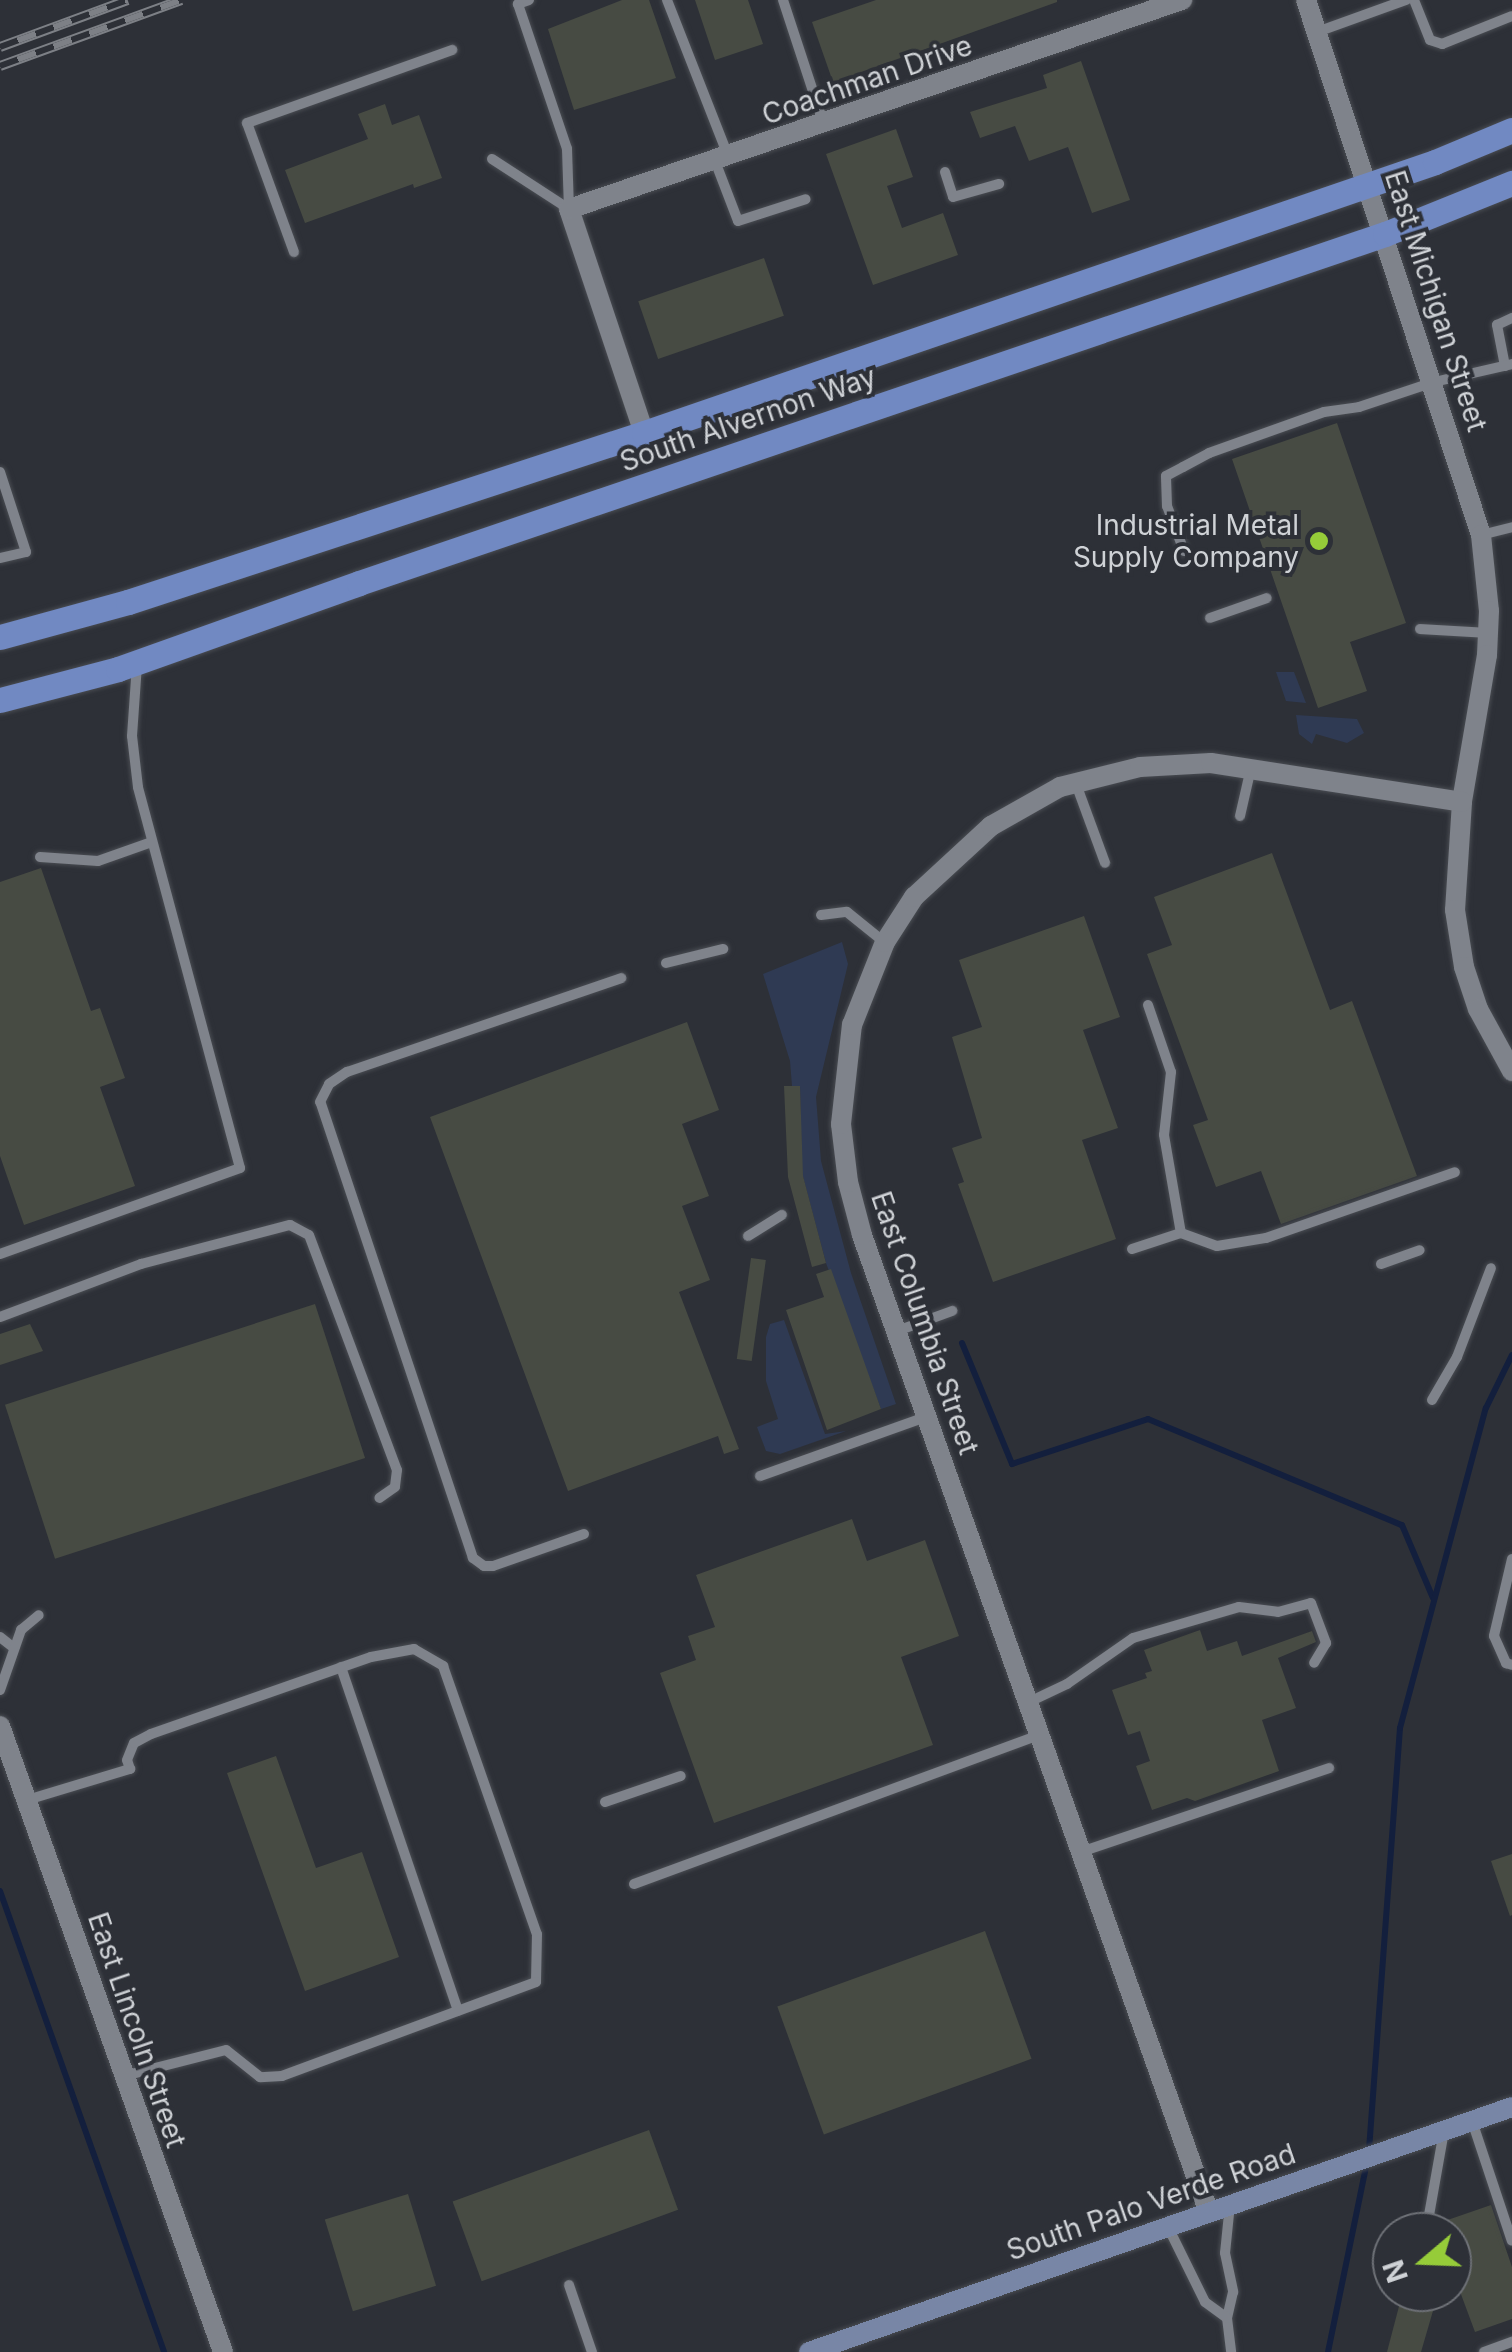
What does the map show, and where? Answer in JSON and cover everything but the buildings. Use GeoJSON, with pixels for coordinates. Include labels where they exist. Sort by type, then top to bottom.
{"type":"FeatureCollection","features":[{"type":"Feature","properties":{"kind":"main road","name":"South Alvernon Way"},"geometry":{"type":"LineString","coordinates":[[0,637],[128,602],[644,433],[1370,184],[1512,130]]}},
{"type":"Feature","properties":{"kind":"main road","name":"South Alvernon Way"},"geometry":{"type":"LineString","coordinates":[[0,700],[136,663],[358,582],[1385,234],[1512,183]]}},
{"type":"Feature","properties":{"kind":"main road","name":"South Palo Verde Road"},"geometry":{"type":"LineString","coordinates":[[809,2352],[1512,2107]]}},
{"type":"Feature","properties":{"kind":"street","name":"Coachman Drive"},"geometry":{"type":"LineString","coordinates":[[569,209],[1182,0]]}},
{"type":"Feature","properties":{"kind":"street","name":"East Michigan Street"},"geometry":{"type":"LineString","coordinates":[[1306,0],[1370,184],[1481,535],[1488,634],[1454,881],[1464,967],[1478,1010],[1512,1071]]}},
{"type":"Feature","properties":{"kind":"street"},"geometry":{"type":"LineString","coordinates":[[569,209],[644,433]]}},
{"type":"Feature","properties":{"kind":"street","name":"East Columbia Street"},"geometry":{"type":"LineString","coordinates":[[1208,2210],[926,1417],[848,1182],[841,1124],[852,1025],[884,942],[914,897],[954,856],[1013,812],[1076,783],[1159,765],[1251,768],[1462,802]]}},
{"type":"Feature","properties":{"kind":"street","name":"East Lincoln Street"},"geometry":{"type":"LineString","coordinates":[[0,1726],[223,2352]]}},
{"type":"Feature","properties":{"kind":"lane"},"geometry":{"type":"LineString","coordinates":[[529,0],[518,4],[567,149],[569,209]]}},
{"type":"Feature","properties":{"kind":"lane"},"geometry":{"type":"LineString","coordinates":[[667,0],[722,159],[738,221],[806,199]]}},
{"type":"Feature","properties":{"kind":"lane"},"geometry":{"type":"LineString","coordinates":[[783,0],[824,124]]}},
{"type":"Feature","properties":{"kind":"lane"},"geometry":{"type":"LineString","coordinates":[[1317,32],[1406,0]]}},
{"type":"Feature","properties":{"kind":"lane"},"geometry":{"type":"LineString","coordinates":[[1414,0],[1430,40],[1442,44],[1512,16]]}},
{"type":"Feature","properties":{"kind":"lane"},"geometry":{"type":"LineString","coordinates":[[294,252],[247,123],[452,50]]}},
{"type":"Feature","properties":{"kind":"lane"},"geometry":{"type":"LineString","coordinates":[[492,159],[569,209]]}},
{"type":"Feature","properties":{"kind":"lane"},"geometry":{"type":"LineString","coordinates":[[945,172],[953,197],[999,184]]}},
{"type":"Feature","properties":{"kind":"lane"},"geometry":{"type":"LineString","coordinates":[[1184,551],[1167,506],[1166,476],[1225,447],[1324,412],[1359,407],[1434,382],[1508,365],[1497,325],[1512,318]]}},
{"type":"Feature","properties":{"kind":"lane"},"geometry":{"type":"LineString","coordinates":[[0,472],[26,552],[0,558]]}},
{"type":"Feature","properties":{"kind":"lane"},"geometry":{"type":"LineString","coordinates":[[1481,535],[1512,527]]}},
{"type":"Feature","properties":{"kind":"lane"},"geometry":{"type":"LineString","coordinates":[[1210,618],[1267,598]]}},
{"type":"Feature","properties":{"kind":"lane"},"geometry":{"type":"LineString","coordinates":[[1420,629],[1488,634]]}},
{"type":"Feature","properties":{"kind":"lane"},"geometry":{"type":"LineString","coordinates":[[0,1254],[240,1168],[138,788],[132,736],[136,663]]}},
{"type":"Feature","properties":{"kind":"lane"},"geometry":{"type":"LineString","coordinates":[[1240,816],[1251,768]]}},
{"type":"Feature","properties":{"kind":"lane"},"geometry":{"type":"LineString","coordinates":[[1076,783],[1106,863]]}},
{"type":"Feature","properties":{"kind":"lane"},"geometry":{"type":"LineString","coordinates":[[40,857],[98,861],[152,842]]}},
{"type":"Feature","properties":{"kind":"lane"},"geometry":{"type":"LineString","coordinates":[[821,915],[847,912],[884,942]]}},
{"type":"Feature","properties":{"kind":"lane"},"geometry":{"type":"LineString","coordinates":[[666,964],[724,949]]}},
{"type":"Feature","properties":{"kind":"lane"},"geometry":{"type":"LineString","coordinates":[[584,1534],[493,1566],[484,1566],[474,1558],[320,1102],[329,1084],[347,1072],[621,978]]}},
{"type":"Feature","properties":{"kind":"lane"},"geometry":{"type":"LineString","coordinates":[[1148,1005],[1171,1072],[1164,1135],[1181,1232]]}},
{"type":"Feature","properties":{"kind":"lane"},"geometry":{"type":"LineString","coordinates":[[1132,1249],[1181,1232],[1217,1246],[1266,1238],[1455,1172]]}},
{"type":"Feature","properties":{"kind":"lane"},"geometry":{"type":"LineString","coordinates":[[748,1236],[782,1215]]}},
{"type":"Feature","properties":{"kind":"lane"},"geometry":{"type":"LineString","coordinates":[[0,1317],[142,1264],[290,1225],[308,1235],[397,1470],[395,1487],[379,1498]]}},
{"type":"Feature","properties":{"kind":"lane"},"geometry":{"type":"LineString","coordinates":[[1382,1264],[1420,1250]]}},
{"type":"Feature","properties":{"kind":"lane"},"geometry":{"type":"LineString","coordinates":[[1432,1400],[1458,1357],[1491,1268]]}},
{"type":"Feature","properties":{"kind":"lane"},"geometry":{"type":"LineString","coordinates":[[896,1331],[952,1311]]}},
{"type":"Feature","properties":{"kind":"lane"},"geometry":{"type":"LineString","coordinates":[[760,1476],[926,1417]]}},
{"type":"Feature","properties":{"kind":"lane"},"geometry":{"type":"LineString","coordinates":[[1512,1559],[1494,1636],[1506,1663],[1512,1665]]}},
{"type":"Feature","properties":{"kind":"lane"},"geometry":{"type":"LineString","coordinates":[[1028,1702],[1067,1684],[1133,1638],[1239,1607],[1278,1612],[1311,1602],[1326,1644],[1314,1663]]}},
{"type":"Feature","properties":{"kind":"lane"},"geometry":{"type":"LineString","coordinates":[[0,1690],[21,1630],[39,1614]]}},
{"type":"Feature","properties":{"kind":"lane"},"geometry":{"type":"LineString","coordinates":[[0,1637],[14,1648]]}},
{"type":"Feature","properties":{"kind":"lane"},"geometry":{"type":"LineString","coordinates":[[27,1800],[130,1769],[127,1760],[134,1743],[152,1734],[342,1667],[414,1650],[443,1666],[537,1934],[536,1982],[282,2076],[260,2077],[226,2050],[124,2076]]}},
{"type":"Feature","properties":{"kind":"lane"},"geometry":{"type":"LineString","coordinates":[[342,1667],[458,2010]]}},
{"type":"Feature","properties":{"kind":"lane"},"geometry":{"type":"LineString","coordinates":[[634,1884],[1040,1735]]}},
{"type":"Feature","properties":{"kind":"lane"},"geometry":{"type":"LineString","coordinates":[[1081,1852],[1329,1768]]}},
{"type":"Feature","properties":{"kind":"lane"},"geometry":{"type":"LineString","coordinates":[[606,1802],[681,1776]]}},
{"type":"Feature","properties":{"kind":"lane"},"geometry":{"type":"LineString","coordinates":[[1472,2121],[1512,2241]]}},
{"type":"Feature","properties":{"kind":"lane"},"geometry":{"type":"LineString","coordinates":[[1430,2212],[1444,2130]]}},
{"type":"Feature","properties":{"kind":"lane"},"geometry":{"type":"LineString","coordinates":[[1230,2203],[1225,2253],[1233,2292],[1226,2318],[1231,2352]]}},
{"type":"Feature","properties":{"kind":"lane"},"geometry":{"type":"LineString","coordinates":[[1167,2225],[1204,2302],[1226,2318]]}},
{"type":"Feature","properties":{"kind":"lane"},"geometry":{"type":"LineString","coordinates":[[568,2285],[592,2352]]}},
{"type":"Feature","properties":{"kind":"lane"},"geometry":{"type":"LineString","coordinates":[[1484,2352],[1512,2342]]}},
{"type":"Feature","properties":{"kind":"shaded area"},"geometry":{"type":"Polygon","coordinates":[[[1276,672],[1294,672],[1306,703],[1286,701],[1276,672]]]}},
{"type":"Feature","properties":{"kind":"shaded area"},"geometry":{"type":"Polygon","coordinates":[[[1296,715],[1357,719],[1364,733],[1347,743],[1316,734],[1312,744],[1299,734],[1296,715]]]}},
{"type":"Feature","properties":{"kind":"shaded area"},"geometry":{"type":"Polygon","coordinates":[[[842,942],[848,964],[816,1097],[821,1161],[851,1273],[896,1404],[881,1409],[826,1263],[802,1173],[800,1086],[792,1086],[790,1061],[763,974],[842,942]]]}},
{"type":"Feature","properties":{"kind":"shaded area"},"geometry":{"type":"Polygon","coordinates":[[[784,1320],[825,1434],[846,1431],[780,1454],[766,1451],[757,1427],[778,1419],[766,1381],[766,1337],[770,1324],[784,1320]]]}},
{"type":"Feature","properties":{"kind":"waterway"},"geometry":{"type":"LineString","coordinates":[[962,1343],[1012,1464],[1148,1419],[1402,1525],[1433,1598]]}},
{"type":"Feature","properties":{"kind":"waterway"},"geometry":{"type":"LineString","coordinates":[[1369,2150],[1400,1728],[1486,1408],[1512,1355]]}},
{"type":"Feature","properties":{"kind":"waterway"},"geometry":{"type":"LineString","coordinates":[[0,1891],[164,2352]]}},
{"type":"Feature","properties":{"kind":"waterway"},"geometry":{"type":"LineString","coordinates":[[1328,2352],[1367,2162]]}},
{"type":"Feature","properties":{"kind":"railway"},"geometry":{"type":"LineString","coordinates":[[0,47],[128,0]]}},
{"type":"Feature","properties":{"kind":"railway"},"geometry":{"type":"LineString","coordinates":[[0,66],[181,0]]}},
{"type":"Feature","properties":{"kind":"place","name":"Industrial Metal Supply Company"},"geometry":{"type":"Point","coordinates":[1319,541]}}]}
